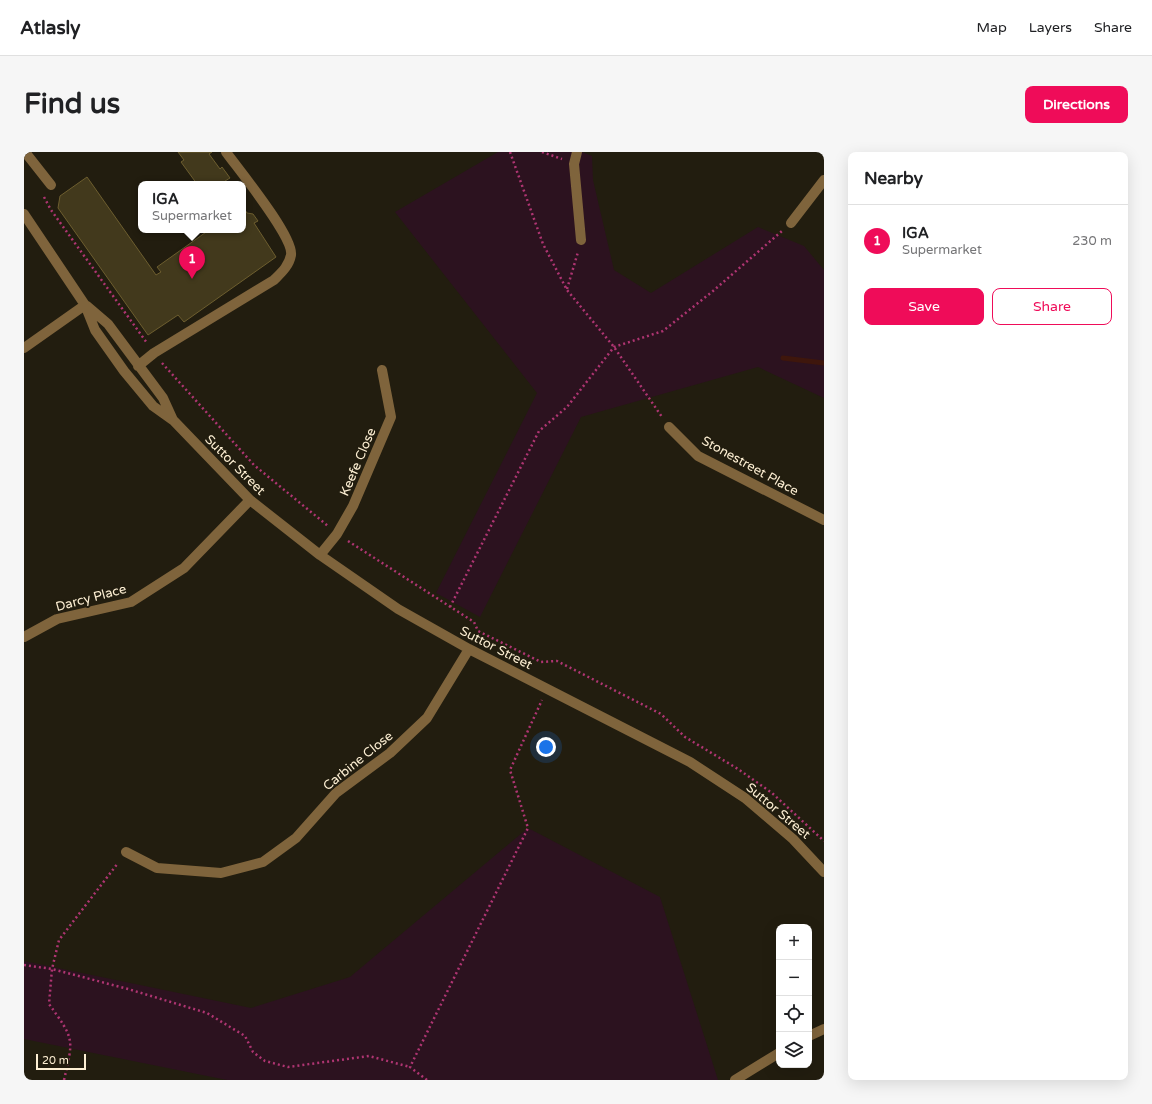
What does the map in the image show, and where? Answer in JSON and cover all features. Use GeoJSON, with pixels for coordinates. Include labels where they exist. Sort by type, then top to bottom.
{"type":"FeatureCollection","features":[{"type":"Feature","properties":{"kind":"street"},"geometry":{"type":"LineString","coordinates":[[25,152],[51,185]]}},
{"type":"Feature","properties":{"kind":"street"},"geometry":{"type":"LineString","coordinates":[[138,366],[154,353],[274,280],[286,267],[291,254],[290,244],[284,233],[226,152]]}},
{"type":"Feature","properties":{"kind":"street"},"geometry":{"type":"LineString","coordinates":[[577,152],[574,164],[581,240]]}},
{"type":"Feature","properties":{"kind":"street"},"geometry":{"type":"LineString","coordinates":[[791,223],[824,180]]}},
{"type":"Feature","properties":{"kind":"street","name":"Suttor Street"},"geometry":{"type":"LineString","coordinates":[[24,214],[86,305],[95,330],[124,371],[153,406],[174,421],[250,500],[320,555],[398,609],[469,649],[690,762],[745,798],[793,839],[824,872]]}},
{"type":"Feature","properties":{"kind":"street"},"geometry":{"type":"LineString","coordinates":[[24,348],[86,305]]}},
{"type":"Feature","properties":{"kind":"street","name":"Suttor Street"},"geometry":{"type":"LineString","coordinates":[[86,305],[108,324],[163,398],[174,421]]}},
{"type":"Feature","properties":{"kind":"street","name":"Keefe Close"},"geometry":{"type":"LineString","coordinates":[[320,555],[337,534],[353,506],[392,417],[382,370]]}},
{"type":"Feature","properties":{"kind":"street","name":"Stonestreet Place"},"geometry":{"type":"LineString","coordinates":[[669,427],[698,456],[824,520]]}},
{"type":"Feature","properties":{"kind":"street","name":"Darcy Place"},"geometry":{"type":"LineString","coordinates":[[24,637],[57,619],[131,602],[184,568],[250,500]]}},
{"type":"Feature","properties":{"kind":"street","name":"Carbine Close"},"geometry":{"type":"LineString","coordinates":[[126,852],[157,868],[221,873],[263,862],[296,838],[336,793],[390,752],[427,718],[469,649]]}},
{"type":"Feature","properties":{"kind":"street"},"geometry":{"type":"LineString","coordinates":[[812,1035],[824,1029]]}},
{"type":"Feature","properties":{"kind":"street"},"geometry":{"type":"LineString","coordinates":[[735,1080],[776,1055]]}},
{"type":"Feature","properties":{"kind":"path"},"geometry":{"type":"LineString","coordinates":[[510,152],[543,244],[567,290],[614,348],[669,427]]}},
{"type":"Feature","properties":{"kind":"path"},"geometry":{"type":"LineString","coordinates":[[542,152],[574,164]]}},
{"type":"Feature","properties":{"kind":"path"},"geometry":{"type":"LineString","coordinates":[[42,191],[51,210],[154,353],[254,465],[337,534],[474,622],[478,631],[541,662],[557,661],[661,714],[685,737],[738,769],[772,793],[824,841]]}},
{"type":"Feature","properties":{"kind":"path"},"geometry":{"type":"LineString","coordinates":[[450,607],[539,431],[566,407],[614,348],[663,331],[713,291],[791,223]]}},
{"type":"Feature","properties":{"kind":"path"},"geometry":{"type":"LineString","coordinates":[[567,290],[581,240]]}},
{"type":"Feature","properties":{"kind":"path"},"geometry":{"type":"LineString","coordinates":[[410,1066],[528,828],[510,770],[547,688]]}},
{"type":"Feature","properties":{"kind":"path"},"geometry":{"type":"LineString","coordinates":[[64,1080],[71,1049],[69,1032],[49,1004],[52,970],[59,940],[126,852]]}},
{"type":"Feature","properties":{"kind":"path"},"geometry":{"type":"LineString","coordinates":[[24,965],[52,970],[128,989],[207,1013],[246,1036],[253,1052],[265,1062],[288,1066],[369,1056],[410,1066],[427,1080]]}},
{"type":"Feature","properties":{"kind":"shaded area"},"geometry":{"type":"Polygon","coordinates":[[[498,152],[582,152],[592,156],[593,180],[614,270],[651,293],[758,227],[804,246],[824,270],[824,398],[758,367],[581,417],[480,617],[436,593],[537,393],[395,212],[498,152]]]}},
{"type":"Feature","properties":{"kind":"shaded area"},"geometry":{"type":"Polygon","coordinates":[[[528,828],[660,897],[718,1080],[227,1080],[24,1039],[24,961],[251,1008],[350,977],[528,828]]]}},
{"type":"Feature","properties":{"kind":"building"},"geometry":{"type":"Polygon","coordinates":[[[178,152],[212,152],[209,154],[220,169],[222,167],[230,178],[225,181],[195,181],[181,162],[184,160],[178,152]]]}},
{"type":"Feature","properties":{"kind":"building"},"geometry":{"type":"Polygon","coordinates":[[[87,177],[156,275],[161,272],[157,267],[205,233],[246,233],[246,212],[253,214],[258,221],[254,223],[276,257],[184,322],[178,315],[148,335],[58,208],[60,196],[87,177]]]}},
{"type":"Feature","properties":{"kind":"waterway"},"geometry":{"type":"LineString","coordinates":[[783,358],[824,363]]}},
{"type":"Feature","properties":{"kind":"place","name":"IGA"},"geometry":{"type":"Point","coordinates":[192,279]}}]}
